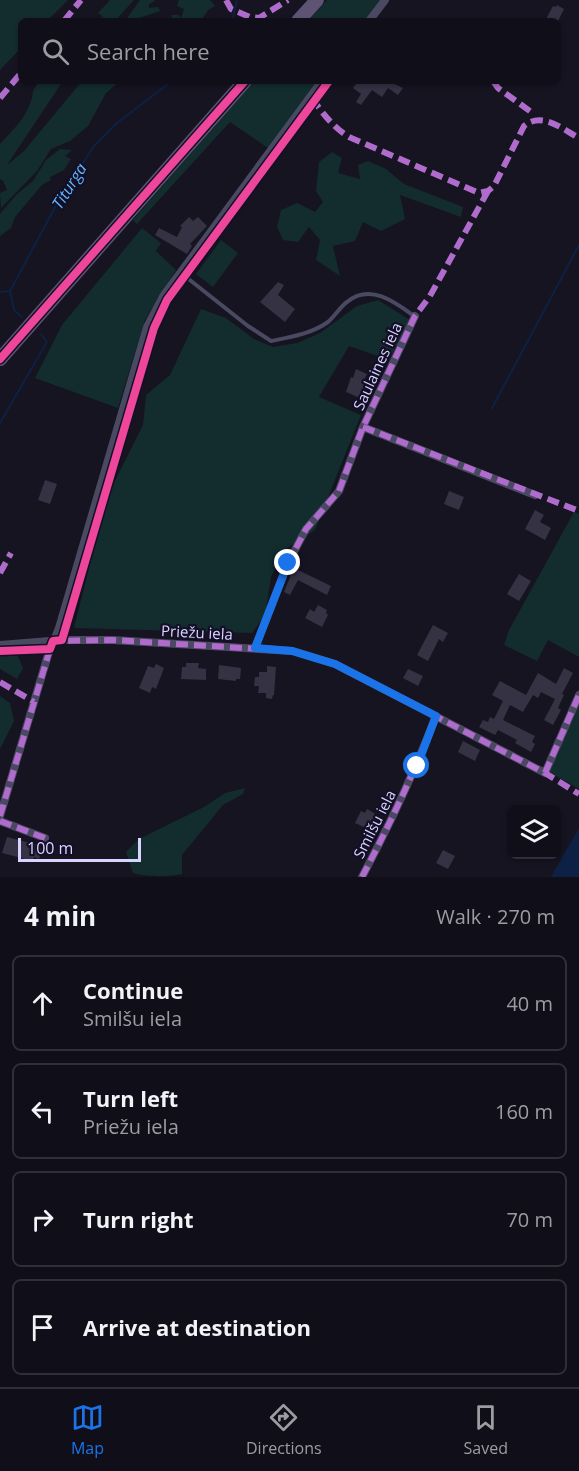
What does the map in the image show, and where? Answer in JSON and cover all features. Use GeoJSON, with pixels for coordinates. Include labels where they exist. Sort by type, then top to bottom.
{"type":"FeatureCollection","features":[{"type":"Feature","properties":{"kind":"main road"},"geometry":{"type":"LineString","coordinates":[[301,18],[317,0]]}},
{"type":"Feature","properties":{"kind":"main road"},"geometry":{"type":"LineString","coordinates":[[0,359],[242,84]]}},
{"type":"Feature","properties":{"kind":"street"},"geometry":{"type":"LineString","coordinates":[[371,18],[385,0]]}},
{"type":"Feature","properties":{"kind":"street"},"geometry":{"type":"LineString","coordinates":[[45,838],[0,819],[141,344],[155,312],[181,273],[320,84]]}},
{"type":"Feature","properties":{"kind":"street","name":"Saulaines iela"},"geometry":{"type":"LineString","coordinates":[[255,648],[288,563],[306,529],[339,491],[363,426],[415,316]]}},
{"type":"Feature","properties":{"kind":"street"},"geometry":{"type":"LineString","coordinates":[[363,426],[536,495]]}},
{"type":"Feature","properties":{"kind":"street","name":"Priežu iela"},"geometry":{"type":"LineString","coordinates":[[0,645],[53,640],[112,640],[292,651],[335,664],[545,773],[579,695]]}},
{"type":"Feature","properties":{"kind":"street","name":"Smilšu iela"},"geometry":{"type":"LineString","coordinates":[[362,877],[393,819],[436,716]]}},
{"type":"Feature","properties":{"kind":"lane"},"geometry":{"type":"LineString","coordinates":[[181,273],[248,326],[271,341],[314,330],[328,322],[348,301],[371,293],[393,301],[415,316]]}},
{"type":"Feature","properties":{"kind":"green space"},"geometry":{"type":"Polygon","coordinates":[[[0,0],[68,0],[50,18],[18,18],[18,51],[0,70],[0,0]]]}},
{"type":"Feature","properties":{"kind":"green space"},"geometry":{"type":"Polygon","coordinates":[[[110,0],[134,0],[118,18],[100,18],[103,17],[98,13],[110,0]]]}},
{"type":"Feature","properties":{"kind":"green space"},"geometry":{"type":"Polygon","coordinates":[[[140,0],[154,0],[149,4],[149,8],[158,7],[160,11],[139,18],[127,18],[140,0]]]}},
{"type":"Feature","properties":{"kind":"green space"},"geometry":{"type":"Polygon","coordinates":[[[179,0],[210,0],[215,6],[208,10],[203,18],[181,18],[184,9],[177,6],[179,0]]]}},
{"type":"Feature","properties":{"kind":"green space"},"geometry":{"type":"Polygon","coordinates":[[[327,0],[380,0],[366,18],[311,18],[327,0]]]}},
{"type":"Feature","properties":{"kind":"green space"},"geometry":{"type":"Polygon","coordinates":[[[171,15],[179,15],[181,18],[172,18],[171,15]]]}},
{"type":"Feature","properties":{"kind":"green space"},"geometry":{"type":"Polygon","coordinates":[[[37,84],[61,84],[7,165],[24,151],[80,84],[116,84],[106,93],[88,126],[70,141],[51,149],[37,171],[1,208],[0,193],[7,190],[0,179],[0,144],[23,117],[31,102],[34,88],[37,84]]]}},
{"type":"Feature","properties":{"kind":"green space"},"geometry":{"type":"Polygon","coordinates":[[[251,84],[316,84],[268,148],[230,122],[137,224],[133,220],[251,84]]]}},
{"type":"Feature","properties":{"kind":"green space"},"geometry":{"type":"Polygon","coordinates":[[[60,149],[72,150],[65,156],[71,159],[64,170],[50,177],[51,180],[42,185],[15,217],[11,228],[0,236],[0,214],[16,195],[33,181],[46,160],[60,149]]]}},
{"type":"Feature","properties":{"kind":"green space"},"geometry":{"type":"Polygon","coordinates":[[[332,152],[342,158],[338,173],[360,179],[358,165],[368,161],[386,169],[404,184],[463,207],[461,217],[400,195],[405,219],[381,231],[363,222],[355,241],[333,246],[340,276],[316,260],[320,240],[309,227],[298,242],[283,240],[277,227],[281,210],[297,203],[315,212],[323,202],[316,191],[319,162],[332,152]]]}},
{"type":"Feature","properties":{"kind":"green space"},"geometry":{"type":"Polygon","coordinates":[[[142,228],[161,243],[156,251],[176,270],[145,320],[118,408],[35,378],[62,325],[142,228]]]}},
{"type":"Feature","properties":{"kind":"green space"},"geometry":{"type":"Polygon","coordinates":[[[221,240],[238,253],[213,287],[196,274],[221,240]]]}},
{"type":"Feature","properties":{"kind":"green space"},"geometry":{"type":"Polygon","coordinates":[[[378,300],[410,320],[389,360],[349,346],[319,397],[361,415],[315,530],[284,550],[271,577],[265,615],[252,633],[74,628],[111,489],[143,425],[146,395],[170,375],[201,309],[226,318],[254,339],[273,347],[297,343],[320,333],[357,306],[378,300]]]}},
{"type":"Feature","properties":{"kind":"green space"},"geometry":{"type":"Polygon","coordinates":[[[574,512],[579,514],[579,657],[548,640],[537,661],[504,645],[509,630],[574,512]]]}},
{"type":"Feature","properties":{"kind":"green space"},"geometry":{"type":"Polygon","coordinates":[[[0,655],[18,656],[23,668],[17,679],[0,669],[0,655]]]}},
{"type":"Feature","properties":{"kind":"green space"},"geometry":{"type":"Polygon","coordinates":[[[0,696],[10,703],[14,721],[0,749],[0,696]]]}},
{"type":"Feature","properties":{"kind":"green space"},"geometry":{"type":"Polygon","coordinates":[[[579,703],[579,789],[549,772],[579,703]]]}},
{"type":"Feature","properties":{"kind":"green space"},"geometry":{"type":"Polygon","coordinates":[[[245,788],[243,794],[223,805],[182,855],[182,874],[158,876],[133,873],[126,852],[139,839],[204,807],[225,793],[245,788]]]}},
{"type":"Feature","properties":{"kind":"water"},"geometry":{"type":"Polygon","coordinates":[[[579,828],[579,877],[551,877],[579,828]]]}},
{"type":"Feature","properties":{"kind":"building"},"geometry":{"type":"Polygon","coordinates":[[[557,5],[564,9],[560,18],[547,18],[553,6],[557,5]]]}},
{"type":"Feature","properties":{"kind":"building"},"geometry":{"type":"Polygon","coordinates":[[[356,84],[394,84],[403,88],[398,95],[388,88],[382,97],[372,90],[361,105],[356,102],[361,94],[353,88],[356,84]]]}},
{"type":"Feature","properties":{"kind":"building"},"geometry":{"type":"Polygon","coordinates":[[[189,217],[193,221],[198,217],[207,226],[190,244],[192,246],[187,254],[155,235],[159,228],[177,237],[182,227],[180,226],[189,217]]]}},
{"type":"Feature","properties":{"kind":"building"},"geometry":{"type":"Polygon","coordinates":[[[278,282],[284,285],[278,295],[295,309],[285,322],[260,302],[278,282]]]}},
{"type":"Feature","properties":{"kind":"building"},"geometry":{"type":"Polygon","coordinates":[[[356,369],[367,374],[363,382],[366,384],[360,398],[346,392],[356,369]]]}},
{"type":"Feature","properties":{"kind":"building"},"geometry":{"type":"Polygon","coordinates":[[[45,480],[57,484],[50,504],[38,500],[45,480]]]}},
{"type":"Feature","properties":{"kind":"building"},"geometry":{"type":"Polygon","coordinates":[[[449,491],[464,497],[459,510],[444,504],[449,491]]]}},
{"type":"Feature","properties":{"kind":"building"},"geometry":{"type":"Polygon","coordinates":[[[535,510],[544,515],[540,522],[551,528],[545,540],[525,529],[535,510]]]}},
{"type":"Feature","properties":{"kind":"building"},"geometry":{"type":"Polygon","coordinates":[[[296,562],[301,565],[298,570],[331,586],[327,595],[298,580],[290,595],[284,592],[296,562]]]}},
{"type":"Feature","properties":{"kind":"building"},"geometry":{"type":"Polygon","coordinates":[[[519,574],[531,581],[519,601],[507,594],[519,574]]]}},
{"type":"Feature","properties":{"kind":"building"},"geometry":{"type":"Polygon","coordinates":[[[318,605],[327,610],[328,615],[322,627],[305,618],[310,609],[314,612],[318,605]]]}},
{"type":"Feature","properties":{"kind":"building"},"geometry":{"type":"Polygon","coordinates":[[[433,625],[448,633],[443,642],[439,639],[428,661],[417,655],[433,625]]]}},
{"type":"Feature","properties":{"kind":"building"},"geometry":{"type":"Polygon","coordinates":[[[186,663],[199,663],[198,668],[206,669],[206,680],[181,679],[182,667],[186,667],[186,663]]]}},
{"type":"Feature","properties":{"kind":"building"},"geometry":{"type":"Polygon","coordinates":[[[156,664],[164,668],[156,689],[152,687],[150,693],[139,688],[148,666],[154,668],[156,664]]]}},
{"type":"Feature","properties":{"kind":"building"},"geometry":{"type":"Polygon","coordinates":[[[219,665],[241,668],[240,679],[236,681],[218,679],[219,665]]]}},
{"type":"Feature","properties":{"kind":"building"},"geometry":{"type":"Polygon","coordinates":[[[267,666],[276,667],[272,699],[266,698],[266,693],[258,693],[259,686],[254,686],[255,677],[259,677],[259,672],[267,672],[267,666]]]}},
{"type":"Feature","properties":{"kind":"building"},"geometry":{"type":"Polygon","coordinates":[[[564,668],[573,673],[562,694],[564,695],[558,708],[561,710],[553,725],[544,720],[555,699],[541,692],[538,698],[533,695],[523,712],[510,705],[503,720],[535,736],[532,742],[535,744],[531,752],[515,743],[517,740],[498,730],[495,735],[479,727],[483,720],[488,722],[490,717],[494,719],[503,701],[492,695],[500,681],[526,695],[538,673],[556,684],[564,668]]]}},
{"type":"Feature","properties":{"kind":"building"},"geometry":{"type":"Polygon","coordinates":[[[408,669],[423,676],[418,686],[403,678],[408,669]]]}},
{"type":"Feature","properties":{"kind":"building"},"geometry":{"type":"Polygon","coordinates":[[[463,741],[480,750],[475,761],[458,752],[463,741]]]}},
{"type":"Feature","properties":{"kind":"building"},"geometry":{"type":"Polygon","coordinates":[[[367,809],[377,815],[370,830],[355,823],[361,811],[365,813],[367,809]]]}},
{"type":"Feature","properties":{"kind":"building"},"geometry":{"type":"Polygon","coordinates":[[[7,837],[38,845],[37,848],[42,849],[39,859],[34,857],[33,861],[2,853],[7,837]]]}},
{"type":"Feature","properties":{"kind":"building"},"geometry":{"type":"Polygon","coordinates":[[[443,850],[455,856],[448,869],[436,863],[443,850]]]}},
{"type":"Feature","properties":{"kind":"waterway","name":"Titurga"},"geometry":{"type":"LineString","coordinates":[[233,18],[237,0]]}},
{"type":"Feature","properties":{"kind":"waterway","name":"Titurga"},"geometry":{"type":"LineString","coordinates":[[22,317],[14,310],[10,291],[60,198],[94,146],[117,123],[168,84]]}},
{"type":"Feature","properties":{"kind":"waterway"},"geometry":{"type":"LineString","coordinates":[[492,408],[579,245]]}},
{"type":"Feature","properties":{"kind":"waterway"},"geometry":{"type":"LineString","coordinates":[[0,292],[10,291]]}},
{"type":"Feature","properties":{"kind":"waterway","name":"Titurga"},"geometry":{"type":"LineString","coordinates":[[0,423],[47,342],[41,334]]}},
{"type":"Feature","properties":{"kind":"marked path"},"geometry":{"type":"LineString","coordinates":[[66,18],[81,0]]}},
{"type":"Feature","properties":{"kind":"marked path"},"geometry":{"type":"LineString","coordinates":[[226,0],[231,9],[250,17],[259,18],[288,0]]}},
{"type":"Feature","properties":{"kind":"marked path"},"geometry":{"type":"LineString","coordinates":[[0,98],[18,77]]}},
{"type":"Feature","properties":{"kind":"marked path"},"geometry":{"type":"LineString","coordinates":[[495,84],[534,114]]}},
{"type":"Feature","properties":{"kind":"marked path"},"geometry":{"type":"LineString","coordinates":[[312,98],[329,120],[349,137],[479,193],[488,191],[494,186],[524,126],[531,122],[538,120],[552,123],[579,138]]}},
{"type":"Feature","properties":{"kind":"marked path"},"geometry":{"type":"LineString","coordinates":[[255,648],[288,563],[306,529],[339,491],[363,427],[415,316],[430,296],[488,191]]}},
{"type":"Feature","properties":{"kind":"marked path"},"geometry":{"type":"LineString","coordinates":[[363,427],[579,511]]}},
{"type":"Feature","properties":{"kind":"marked path"},"geometry":{"type":"LineString","coordinates":[[0,573],[11,553]]}},
{"type":"Feature","properties":{"kind":"marked path"},"geometry":{"type":"LineString","coordinates":[[0,816],[53,641],[112,640],[293,651],[335,664],[545,773],[579,794]]}},
{"type":"Feature","properties":{"kind":"marked path"},"geometry":{"type":"LineString","coordinates":[[0,682],[34,702]]}},
{"type":"Feature","properties":{"kind":"marked path"},"geometry":{"type":"LineString","coordinates":[[545,773],[579,695]]}},
{"type":"Feature","properties":{"kind":"marked path"},"geometry":{"type":"LineString","coordinates":[[362,877],[402,797],[436,716]]}},
{"type":"Feature","properties":{"kind":"marked path"},"geometry":{"type":"LineString","coordinates":[[0,821],[45,838]]}},
{"type":"Feature","properties":{"kind":"cycle path"},"geometry":{"type":"LineString","coordinates":[[0,359],[242,84]]}},
{"type":"Feature","properties":{"kind":"cycle path"},"geometry":{"type":"LineString","coordinates":[[0,651],[50,649],[53,641],[62,640],[154,328],[167,300],[327,84]]}},
{"type":"Feature","properties":{"kind":"route"},"geometry":{"type":"LineString","coordinates":[[288,563],[255,648],[292,651],[335,664],[436,716],[417,766]]}}]}
